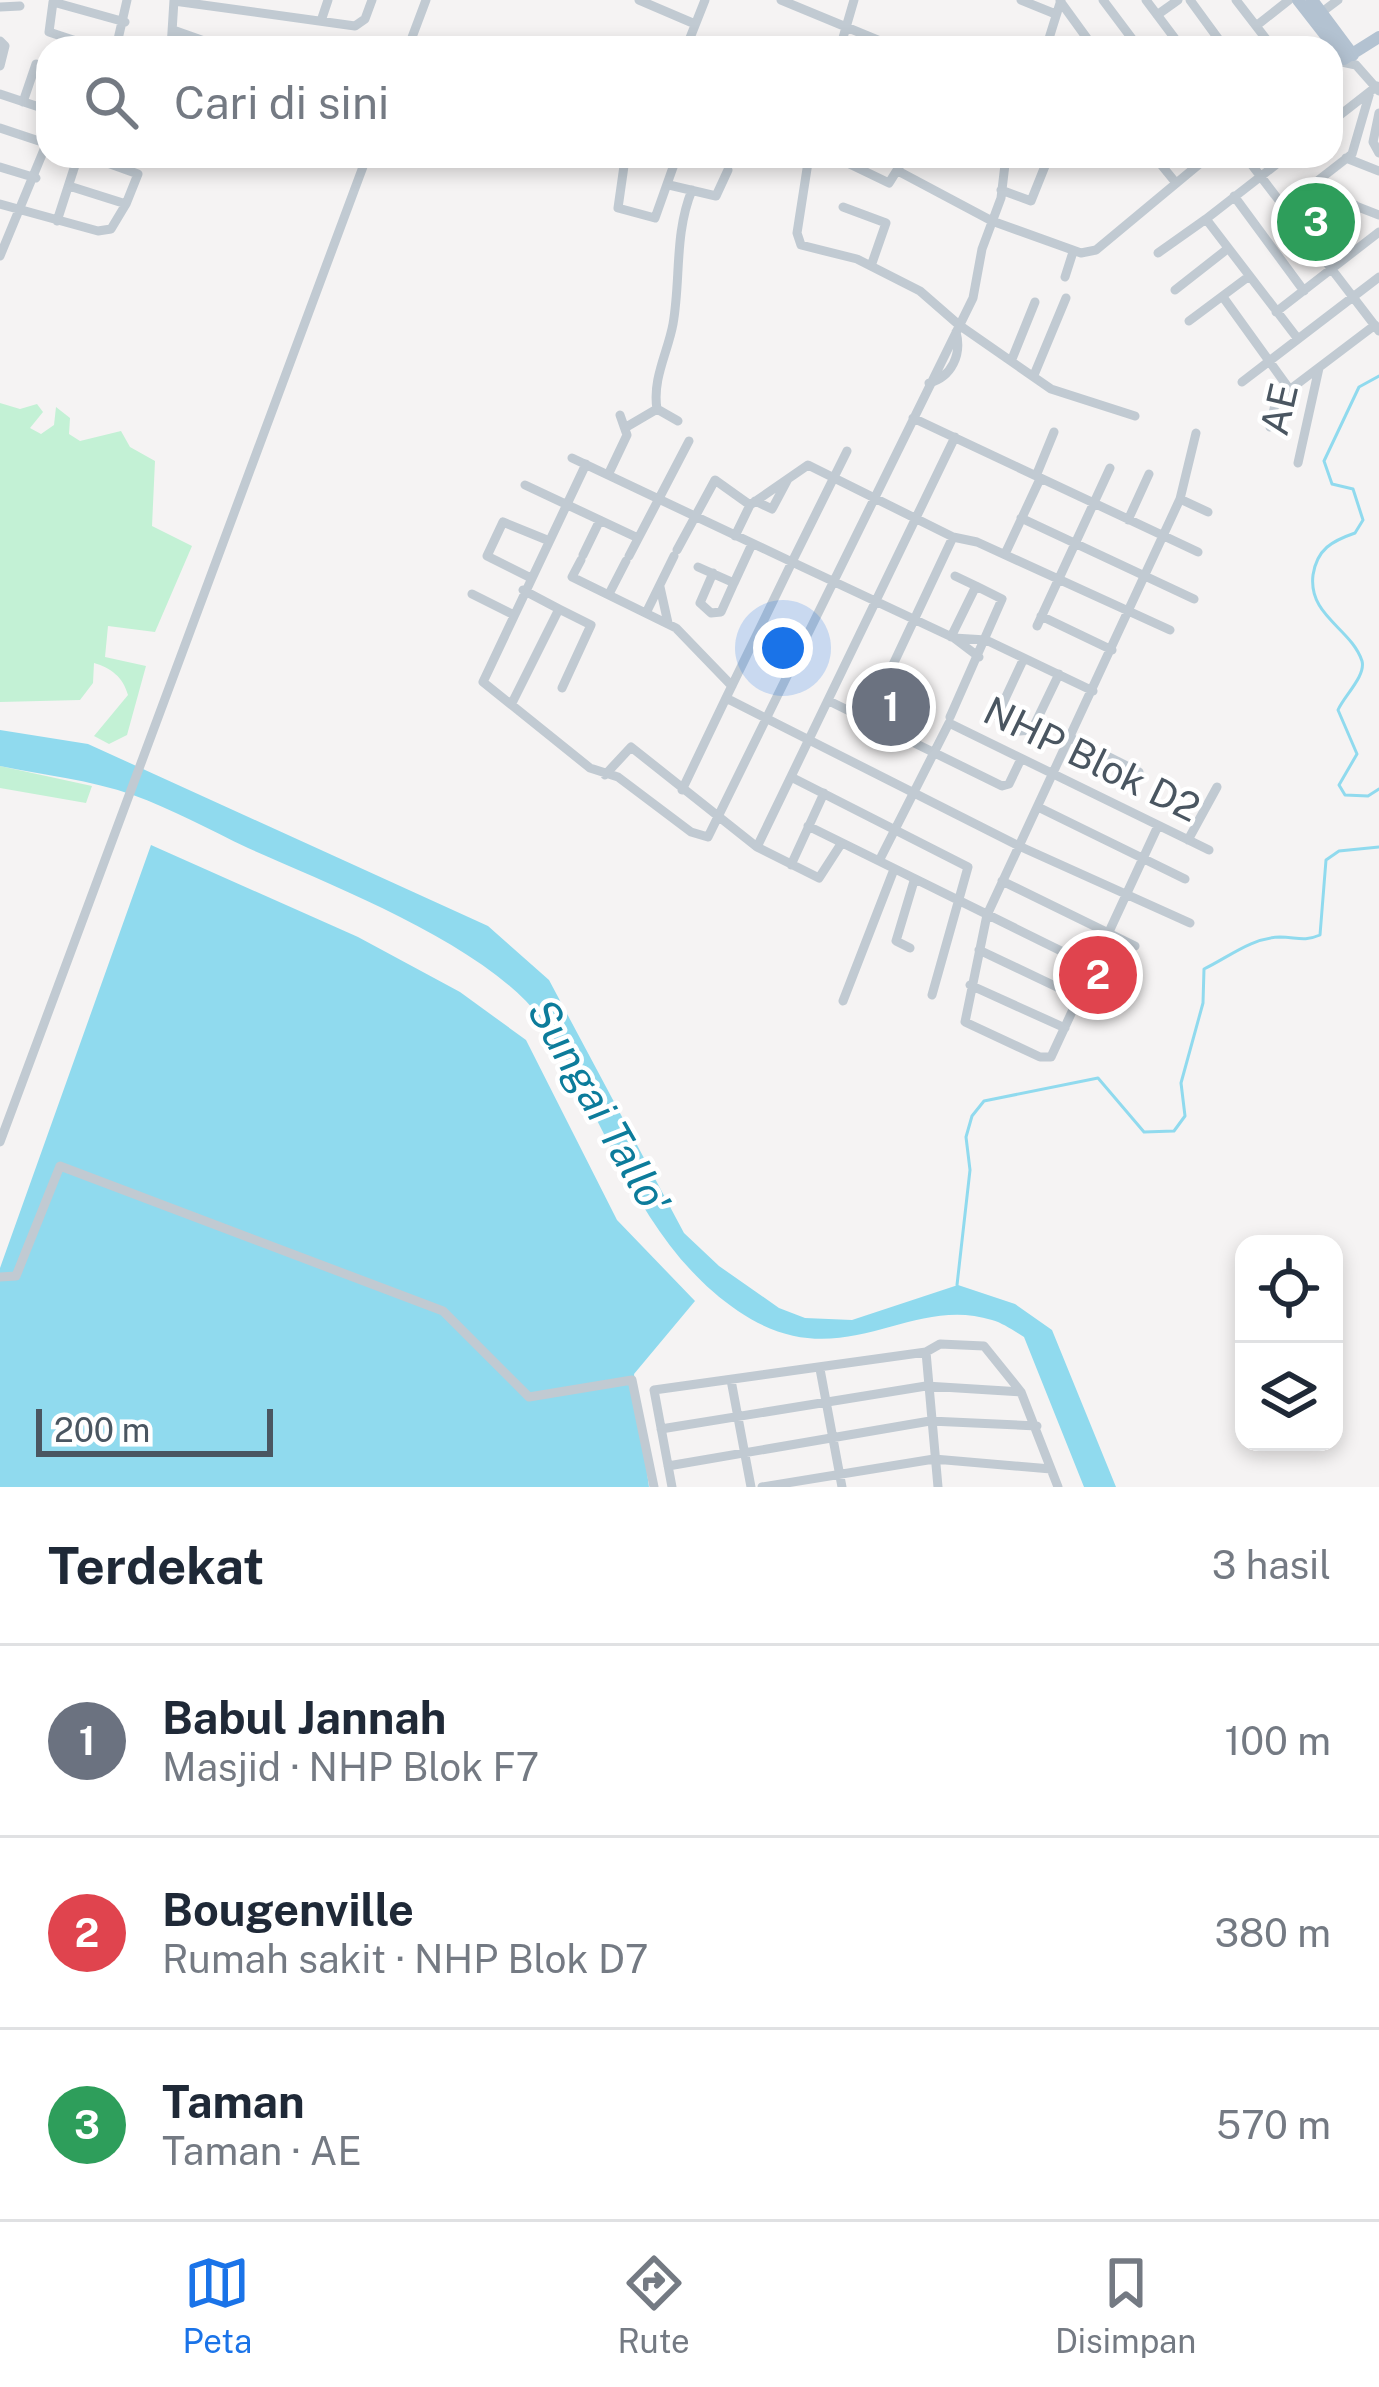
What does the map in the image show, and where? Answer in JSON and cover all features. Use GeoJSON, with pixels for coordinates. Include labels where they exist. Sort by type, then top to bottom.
{"type":"FeatureCollection","features":[{"type":"Feature","properties":{"kind":"main road"},"geometry":{"type":"LineString","coordinates":[[1294,0],[1325,36]]}},
{"type":"Feature","properties":{"kind":"main road"},"geometry":{"type":"LineString","coordinates":[[1317,6],[1333,36]]}},
{"type":"Feature","properties":{"kind":"main road"},"geometry":{"type":"LineString","coordinates":[[1344,58],[1379,27]]}},
{"type":"Feature","properties":{"kind":"main road"},"geometry":{"type":"LineString","coordinates":[[1344,58],[1379,37]]}},
{"type":"Feature","properties":{"kind":"street"},"geometry":{"type":"LineString","coordinates":[[120,36],[127,0]]}},
{"type":"Feature","properties":{"kind":"street"},"geometry":{"type":"LineString","coordinates":[[175,36],[174,0],[359,25],[373,0]]}},
{"type":"Feature","properties":{"kind":"street"},"geometry":{"type":"LineString","coordinates":[[321,21],[328,0]]}},
{"type":"Feature","properties":{"kind":"street"},"geometry":{"type":"LineString","coordinates":[[412,36],[426,0]]}},
{"type":"Feature","properties":{"kind":"street"},"geometry":{"type":"LineString","coordinates":[[639,0],[695,23]]}},
{"type":"Feature","properties":{"kind":"street"},"geometry":{"type":"LineString","coordinates":[[690,36],[705,0]]}},
{"type":"Feature","properties":{"kind":"street"},"geometry":{"type":"LineString","coordinates":[[781,0],[865,36]]}},
{"type":"Feature","properties":{"kind":"street"},"geometry":{"type":"LineString","coordinates":[[801,12],[807,0]]}},
{"type":"Feature","properties":{"kind":"street"},"geometry":{"type":"LineString","coordinates":[[842,36],[854,0]]}},
{"type":"Feature","properties":{"kind":"street"},"geometry":{"type":"LineString","coordinates":[[1021,0],[1053,13]]}},
{"type":"Feature","properties":{"kind":"street"},"geometry":{"type":"LineString","coordinates":[[1048,36],[1060,0],[1086,36]]}},
{"type":"Feature","properties":{"kind":"street"},"geometry":{"type":"LineString","coordinates":[[1146,0],[1173,36]]}},
{"type":"Feature","properties":{"kind":"street"},"geometry":{"type":"LineString","coordinates":[[1157,15],[1178,0]]}},
{"type":"Feature","properties":{"kind":"street"},"geometry":{"type":"LineString","coordinates":[[1190,0],[1216,36]]}},
{"type":"Feature","properties":{"kind":"street"},"geometry":{"type":"LineString","coordinates":[[1236,0],[1264,36]]}},
{"type":"Feature","properties":{"kind":"street"},"geometry":{"type":"LineString","coordinates":[[1256,26],[1294,0]]}},
{"type":"Feature","properties":{"kind":"street"},"geometry":{"type":"LineString","coordinates":[[1317,6],[1337,0]]}},
{"type":"Feature","properties":{"kind":"street"},"geometry":{"type":"LineString","coordinates":[[56,36],[47,30],[50,1],[125,22]]}},
{"type":"Feature","properties":{"kind":"street"},"geometry":{"type":"LineString","coordinates":[[1109,2],[1129,36]]}},
{"type":"Feature","properties":{"kind":"street"},"geometry":{"type":"LineString","coordinates":[[0,7],[20,6]]}},
{"type":"Feature","properties":{"kind":"street"},"geometry":{"type":"LineString","coordinates":[[176,32],[188,36]]}},
{"type":"Feature","properties":{"kind":"street"},"geometry":{"type":"LineString","coordinates":[[0,41],[5,46],[0,66]]}},
{"type":"Feature","properties":{"kind":"street"},"geometry":{"type":"LineString","coordinates":[[1344,58],[1375,90]]}},
{"type":"Feature","properties":{"kind":"street"},"geometry":{"type":"LineString","coordinates":[[23,102],[36,64]]}},
{"type":"Feature","properties":{"kind":"street"},"geometry":{"type":"LineString","coordinates":[[1343,113],[1375,90]]}},
{"type":"Feature","properties":{"kind":"street"},"geometry":{"type":"LineString","coordinates":[[1343,160],[1355,147],[1375,90]]}},
{"type":"Feature","properties":{"kind":"street"},"geometry":{"type":"LineString","coordinates":[[0,94],[36,106]]}},
{"type":"Feature","properties":{"kind":"street"},"geometry":{"type":"LineString","coordinates":[[1379,113],[1373,133],[1379,153]]}},
{"type":"Feature","properties":{"kind":"street"},"geometry":{"type":"LineString","coordinates":[[0,128],[36,138]]}},
{"type":"Feature","properties":{"kind":"street"},"geometry":{"type":"LineString","coordinates":[[1346,158],[1379,171]]}},
{"type":"Feature","properties":{"kind":"street"},"geometry":{"type":"LineString","coordinates":[[0,167],[35,178]]}},
{"type":"Feature","properties":{"kind":"street"},"geometry":{"type":"LineString","coordinates":[[0,256],[39,168]]}},
{"type":"Feature","properties":{"kind":"street"},"geometry":{"type":"LineString","coordinates":[[57,221],[75,168]]}},
{"type":"Feature","properties":{"kind":"street"},"geometry":{"type":"LineString","coordinates":[[0,204],[107,231],[138,174],[121,168]]}},
{"type":"Feature","properties":{"kind":"street"},"geometry":{"type":"LineString","coordinates":[[0,1142],[363,168]]}},
{"type":"Feature","properties":{"kind":"street"},"geometry":{"type":"LineString","coordinates":[[624,168],[617,205],[622,212],[656,218],[674,168]]}},
{"type":"Feature","properties":{"kind":"street"},"geometry":{"type":"LineString","coordinates":[[807,168],[798,242],[872,266],[931,298],[958,329],[1051,388],[1135,416]]}},
{"type":"Feature","properties":{"kind":"street"},"geometry":{"type":"LineString","coordinates":[[856,168],[882,182],[893,181],[900,168]]}},
{"type":"Feature","properties":{"kind":"street"},"geometry":{"type":"LineString","coordinates":[[586,464],[483,679],[605,775],[618,777],[699,836],[713,834],[958,329],[975,290],[1004,168]]}},
{"type":"Feature","properties":{"kind":"street"},"geometry":{"type":"LineString","coordinates":[[1000,190],[1031,201],[1044,168]]}},
{"type":"Feature","properties":{"kind":"street"},"geometry":{"type":"LineString","coordinates":[[1164,168],[1176,182]]}},
{"type":"Feature","properties":{"kind":"street"},"geometry":{"type":"LineString","coordinates":[[898,171],[992,221],[1073,252],[1096,250],[1194,168]]}},
{"type":"Feature","properties":{"kind":"street","name":"AE"},"geometry":{"type":"LineString","coordinates":[[1255,168],[1377,328],[1280,398],[1270,427]]}},
{"type":"Feature","properties":{"kind":"street"},"geometry":{"type":"LineString","coordinates":[[1158,253],[1271,168]]}},
{"type":"Feature","properties":{"kind":"street"},"geometry":{"type":"LineString","coordinates":[[1284,207],[1333,168]]}},
{"type":"Feature","properties":{"kind":"street"},"geometry":{"type":"LineString","coordinates":[[669,185],[721,194],[728,170]]}},
{"type":"Feature","properties":{"kind":"street"},"geometry":{"type":"LineString","coordinates":[[69,187],[125,204]]}},
{"type":"Feature","properties":{"kind":"street"},"geometry":{"type":"LineString","coordinates":[[1307,187],[1379,214]]}},
{"type":"Feature","properties":{"kind":"street"},"geometry":{"type":"LineString","coordinates":[[657,409],[656,386],[674,318],[681,228],[692,190]]}},
{"type":"Feature","properties":{"kind":"street"},"geometry":{"type":"LineString","coordinates":[[1234,196],[1304,291]]}},
{"type":"Feature","properties":{"kind":"street"},"geometry":{"type":"LineString","coordinates":[[1312,242],[1355,205]]}},
{"type":"Feature","properties":{"kind":"street"},"geometry":{"type":"LineString","coordinates":[[843,207],[886,223],[872,266]]}},
{"type":"Feature","properties":{"kind":"street","name":"AE"},"geometry":{"type":"LineString","coordinates":[[1206,219],[1298,339]]}},
{"type":"Feature","properties":{"kind":"street"},"geometry":{"type":"LineString","coordinates":[[1276,312],[1379,232]]}},
{"type":"Feature","properties":{"kind":"street"},"geometry":{"type":"LineString","coordinates":[[1175,290],[1226,250]]}},
{"type":"Feature","properties":{"kind":"street"},"geometry":{"type":"LineString","coordinates":[[1065,277],[1073,252]]}},
{"type":"Feature","properties":{"kind":"street"},"geometry":{"type":"LineString","coordinates":[[1189,321],[1248,277]]}},
{"type":"Feature","properties":{"kind":"street","name":"AE"},"geometry":{"type":"LineString","coordinates":[[1242,382],[1379,278]]}},
{"type":"Feature","properties":{"kind":"street","name":"AE"},"geometry":{"type":"LineString","coordinates":[[1223,297],[1290,390]]}},
{"type":"Feature","properties":{"kind":"street"},"geometry":{"type":"LineString","coordinates":[[1034,375],[1066,298]]}},
{"type":"Feature","properties":{"kind":"street"},"geometry":{"type":"LineString","coordinates":[[1012,359],[1035,302]]}},
{"type":"Feature","properties":{"kind":"street","name":"AE"},"geometry":{"type":"LineString","coordinates":[[1298,463],[1319,368]]}},
{"type":"Feature","properties":{"kind":"street"},"geometry":{"type":"LineString","coordinates":[[657,409],[678,422]]}},
{"type":"Feature","properties":{"kind":"street"},"geometry":{"type":"LineString","coordinates":[[608,475],[628,426],[657,409]]}},
{"type":"Feature","properties":{"kind":"street"},"geometry":{"type":"LineString","coordinates":[[620,416],[628,426]]}},
{"type":"Feature","properties":{"kind":"street"},"geometry":{"type":"LineString","coordinates":[[913,418],[1198,552]]}},
{"type":"Feature","properties":{"kind":"street"},"geometry":{"type":"LineString","coordinates":[[1005,554],[1054,432]]}},
{"type":"Feature","properties":{"kind":"street"},"geometry":{"type":"LineString","coordinates":[[1158,826],[1051,1057],[1040,1058],[970,1026],[963,1012],[987,915],[1180,499],[1196,433]]}},
{"type":"Feature","properties":{"kind":"street"},"geometry":{"type":"LineString","coordinates":[[755,845],[793,778],[955,437]]}},
{"type":"Feature","properties":{"kind":"street"},"geometry":{"type":"LineString","coordinates":[[609,594],[688,441]]}},
{"type":"Feature","properties":{"kind":"street"},"geometry":{"type":"LineString","coordinates":[[682,790],[847,451]]}},
{"type":"Feature","properties":{"kind":"street"},"geometry":{"type":"LineString","coordinates":[[572,458],[952,638],[979,657]]}},
{"type":"Feature","properties":{"kind":"street"},"geometry":{"type":"LineString","coordinates":[[735,536],[752,503],[808,465],[914,521],[1005,554],[1170,630]]}},
{"type":"Feature","properties":{"kind":"street"},"geometry":{"type":"LineString","coordinates":[[647,610],[720,467]]}},
{"type":"Feature","properties":{"kind":"street"},"geometry":{"type":"LineString","coordinates":[[1110,468],[1039,621],[1112,650]]}},
{"type":"Feature","properties":{"kind":"street"},"geometry":{"type":"LineString","coordinates":[[1128,520],[1149,474]]}},
{"type":"Feature","properties":{"kind":"street"},"geometry":{"type":"LineString","coordinates":[[715,480],[752,503]]}},
{"type":"Feature","properties":{"kind":"street"},"geometry":{"type":"LineString","coordinates":[[525,484],[638,538]]}},
{"type":"Feature","properties":{"kind":"street"},"geometry":{"type":"LineString","coordinates":[[1180,499],[1208,512]]}},
{"type":"Feature","properties":{"kind":"street"},"geometry":{"type":"LineString","coordinates":[[1021,518],[1194,599]]}},
{"type":"Feature","properties":{"kind":"street"},"geometry":{"type":"LineString","coordinates":[[600,520],[572,577],[668,623],[717,666],[732,686]]}},
{"type":"Feature","properties":{"kind":"street"},"geometry":{"type":"LineString","coordinates":[[529,577],[487,556],[503,522],[547,541]]}},
{"type":"Feature","properties":{"kind":"street"},"geometry":{"type":"LineString","coordinates":[[867,721],[953,537]]}},
{"type":"Feature","properties":{"kind":"street"},"geometry":{"type":"LineString","coordinates":[[713,573],[700,603],[711,614],[722,612],[752,544]]}},
{"type":"Feature","properties":{"kind":"street"},"geometry":{"type":"LineString","coordinates":[[698,567],[734,583]]}},
{"type":"Feature","properties":{"kind":"street"},"geometry":{"type":"LineString","coordinates":[[879,861],[916,793],[1004,601],[956,576]]}},
{"type":"Feature","properties":{"kind":"street"},"geometry":{"type":"LineString","coordinates":[[952,638],[976,586]]}},
{"type":"Feature","properties":{"kind":"street"},"geometry":{"type":"LineString","coordinates":[[660,587],[668,623]]}},
{"type":"Feature","properties":{"kind":"street"},"geometry":{"type":"LineString","coordinates":[[523,590],[593,622],[562,688]]}},
{"type":"Feature","properties":{"kind":"street"},"geometry":{"type":"LineString","coordinates":[[472,595],[512,614]]}},
{"type":"Feature","properties":{"kind":"street"},"geometry":{"type":"LineString","coordinates":[[512,703],[560,609]]}},
{"type":"Feature","properties":{"kind":"street"},"geometry":{"type":"LineString","coordinates":[[952,638],[986,640],[1094,691]]}},
{"type":"Feature","properties":{"kind":"street"},"geometry":{"type":"LineString","coordinates":[[1024,658],[997,716],[1020,731],[1032,730],[1059,674]]}},
{"type":"Feature","properties":{"kind":"street"},"geometry":{"type":"LineString","coordinates":[[717,666],[740,669]]}},
{"type":"Feature","properties":{"kind":"street"},"geometry":{"type":"LineString","coordinates":[[726,698],[1019,846],[1190,923]]}},
{"type":"Feature","properties":{"kind":"street"},"geometry":{"type":"LineString","coordinates":[[829,701],[1002,786],[1009,784],[1021,759]]}},
{"type":"Feature","properties":{"kind":"street","name":"NHP Blok D2"},"geometry":{"type":"LineString","coordinates":[[950,720],[1208,850]]}},
{"type":"Feature","properties":{"kind":"street"},"geometry":{"type":"LineString","coordinates":[[1071,738],[1139,772]]}},
{"type":"Feature","properties":{"kind":"street"},"geometry":{"type":"LineString","coordinates":[[605,775],[631,747],[755,845],[822,878],[841,844]]}},
{"type":"Feature","properties":{"kind":"street"},"geometry":{"type":"LineString","coordinates":[[793,778],[959,861],[968,871],[955,899],[932,995]]}},
{"type":"Feature","properties":{"kind":"street"},"geometry":{"type":"LineString","coordinates":[[1188,839],[1217,787]]}},
{"type":"Feature","properties":{"kind":"street"},"geometry":{"type":"LineString","coordinates":[[791,865],[824,793]]}},
{"type":"Feature","properties":{"kind":"street"},"geometry":{"type":"LineString","coordinates":[[1038,807],[1185,879]]}},
{"type":"Feature","properties":{"kind":"street"},"geometry":{"type":"LineString","coordinates":[[808,826],[893,872],[1120,980]]}},
{"type":"Feature","properties":{"kind":"street"},"geometry":{"type":"LineString","coordinates":[[843,1001],[893,872]]}},
{"type":"Feature","properties":{"kind":"street"},"geometry":{"type":"LineString","coordinates":[[910,948],[896,941],[914,880]]}},
{"type":"Feature","properties":{"kind":"street"},"geometry":{"type":"LineString","coordinates":[[1002,881],[1135,946]]}},
{"type":"Feature","properties":{"kind":"street"},"geometry":{"type":"LineString","coordinates":[[979,950],[1080,998]]}},
{"type":"Feature","properties":{"kind":"street"},"geometry":{"type":"LineString","coordinates":[[970,985],[1065,1028]]}},
{"type":"Feature","properties":{"kind":"street"},"geometry":{"type":"LineString","coordinates":[[0,1276],[16,1276],[60,1166],[443,1311],[529,1397],[632,1380],[654,1487]]}},
{"type":"Feature","properties":{"kind":"street"},"geometry":{"type":"LineString","coordinates":[[672,1487],[654,1390],[926,1352],[940,1344],[984,1346],[1021,1392],[1058,1487]]}},
{"type":"Feature","properties":{"kind":"street"},"geometry":{"type":"LineString","coordinates":[[926,1352],[938,1487]]}},
{"type":"Feature","properties":{"kind":"street"},"geometry":{"type":"LineString","coordinates":[[820,1369],[842,1487]]}},
{"type":"Feature","properties":{"kind":"street"},"geometry":{"type":"LineString","coordinates":[[731,1380],[751,1487]]}},
{"type":"Feature","properties":{"kind":"street"},"geometry":{"type":"LineString","coordinates":[[662,1429],[926,1386],[1021,1392]]}},
{"type":"Feature","properties":{"kind":"street"},"geometry":{"type":"LineString","coordinates":[[668,1466],[930,1421],[1037,1426]]}},
{"type":"Feature","properties":{"kind":"street"},"geometry":{"type":"LineString","coordinates":[[762,1487],[934,1459],[1051,1469]]}},
{"type":"Feature","properties":{"kind":"green space"},"geometry":{"type":"Polygon","coordinates":[[[1309,194],[1347,209],[1313,235],[1289,206],[1309,194]]]}},
{"type":"Feature","properties":{"kind":"green space"},"geometry":{"type":"Polygon","coordinates":[[[0,403],[20,409],[37,404],[43,412],[30,428],[41,434],[54,425],[56,407],[70,418],[69,434],[80,441],[121,431],[130,447],[155,461],[152,526],[192,546],[155,632],[108,626],[105,657],[146,666],[127,735],[109,744],[94,736],[128,695],[120,678],[100,665],[94,663],[93,683],[80,700],[0,702],[0,403]]]}},
{"type":"Feature","properties":{"kind":"green space"},"geometry":{"type":"Polygon","coordinates":[[[0,766],[92,786],[86,803],[0,788],[0,766]]]}},
{"type":"Feature","properties":{"kind":"water","name":"Sungai Tallo'"},"geometry":{"type":"Polygon","coordinates":[[[0,730],[88,744],[488,926],[549,980],[684,1233],[719,1266],[779,1308],[805,1318],[852,1320],[958,1285],[1015,1304],[1052,1330],[1116,1487],[1084,1487],[1024,1337],[1000,1323],[961,1315],[931,1317],[872,1332],[809,1338],[775,1330],[738,1311],[704,1284],[651,1218],[548,1029],[524,1000],[454,946],[368,901],[148,801],[101,785],[0,766],[0,730]]]}},
{"type":"Feature","properties":{"kind":"water"},"geometry":{"type":"Polygon","coordinates":[[[151,845],[358,937],[460,992],[526,1040],[617,1220],[695,1301],[634,1374],[649,1487],[0,1487],[0,1268],[151,845]]]}},
{"type":"Feature","properties":{"kind":"waterway"},"geometry":{"type":"LineString","coordinates":[[1379,376],[1359,387],[1324,461],[1332,484],[1353,489],[1363,520],[1355,533],[1322,552],[1313,575],[1313,589],[1323,612],[1362,661],[1358,679],[1338,710],[1357,754],[1339,785],[1345,795],[1368,796],[1379,789]]}},
{"type":"Feature","properties":{"kind":"waterway"},"geometry":{"type":"LineString","coordinates":[[957,1285],[970,1170],[966,1137],[972,1116],[984,1101],[1098,1078],[1144,1132],[1174,1131],[1185,1116],[1181,1083],[1203,1003],[1204,969],[1259,941],[1320,935],[1326,860],[1339,851],[1379,847]]}},
{"type":"Feature","properties":{"kind":"place","name":"Taman"},"geometry":{"type":"Point","coordinates":[1316,222]}},
{"type":"Feature","properties":{"kind":"place","name":"Babul Jannah"},"geometry":{"type":"Point","coordinates":[891,707]}},
{"type":"Feature","properties":{"kind":"place","name":"Bougenville"},"geometry":{"type":"Point","coordinates":[1098,975]}}]}
